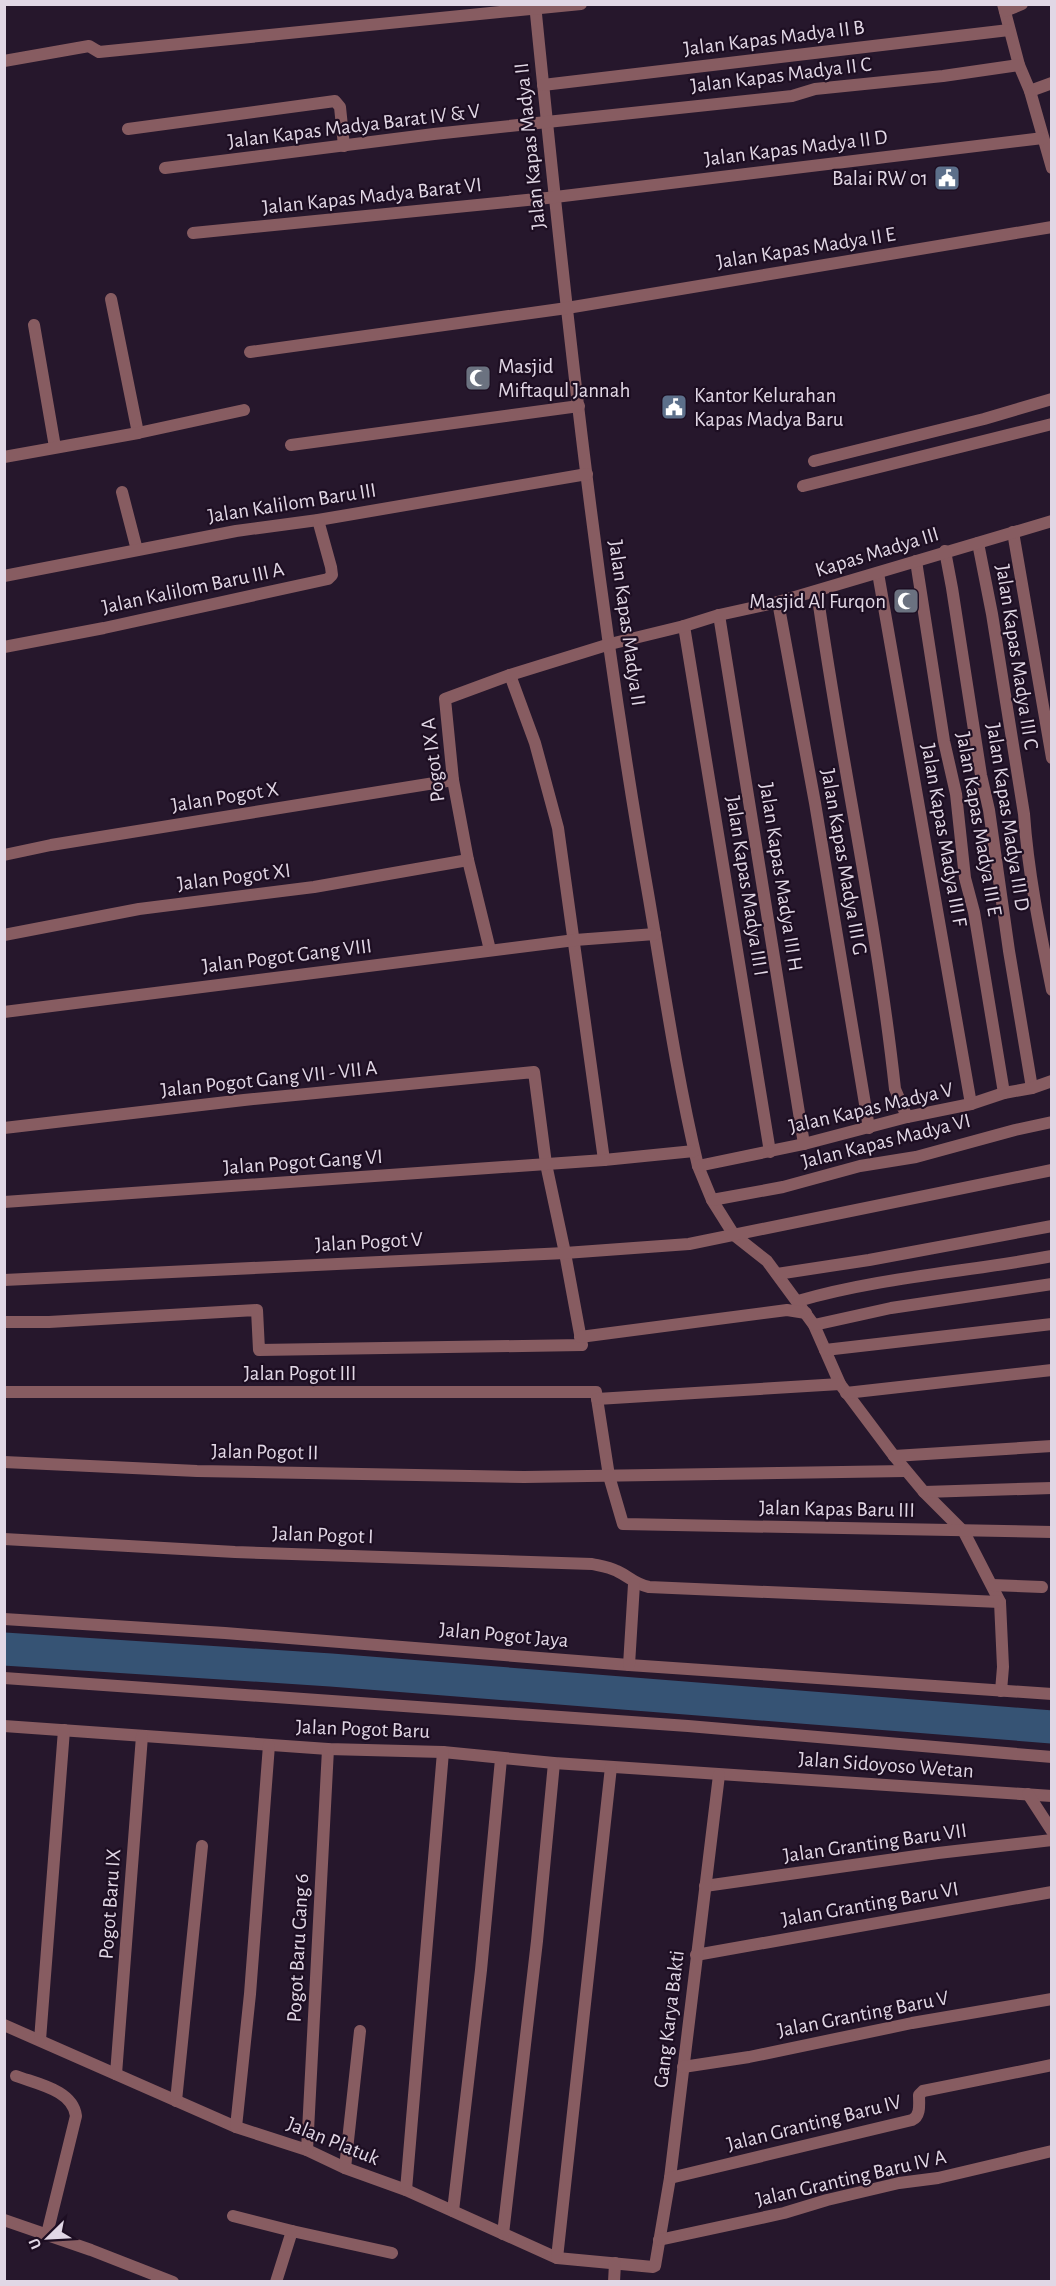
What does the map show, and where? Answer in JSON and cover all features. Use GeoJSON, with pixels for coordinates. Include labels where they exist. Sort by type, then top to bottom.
{"type":"FeatureCollection","features":[{"type":"Feature","properties":{"kind":"street"},"geometry":{"type":"LineString","coordinates":[[4,61],[89,46],[99,52],[581,4]]}},
{"type":"Feature","properties":{"kind":"street"},"geometry":{"type":"LineString","coordinates":[[1022,4],[1004,8],[1019,65],[1030,91],[1052,168]]}},
{"type":"Feature","properties":{"kind":"street","name":"Jalan Kapas Madya II"},"geometry":{"type":"LineString","coordinates":[[535,7],[554,196],[587,474],[633,808],[698,1166],[712,1200],[734,1235],[767,1261],[814,1325],[843,1388],[906,1471],[964,1532],[1000,1602]]}},
{"type":"Feature","properties":{"kind":"street","name":"Jalan Kapas Madya II B"},"geometry":{"type":"LineString","coordinates":[[543,85],[1009,30]]}},
{"type":"Feature","properties":{"kind":"street","name":"Jalan Kapas Madya II C"},"geometry":{"type":"LineString","coordinates":[[547,123],[792,96],[815,89],[944,76],[1019,65]]}},
{"type":"Feature","properties":{"kind":"street"},"geometry":{"type":"LineString","coordinates":[[1030,91],[1052,83]]}},
{"type":"Feature","properties":{"kind":"street"},"geometry":{"type":"LineString","coordinates":[[128,129],[335,101],[340,107],[344,146]]}},
{"type":"Feature","properties":{"kind":"street","name":"Jalan Kapas Madya Barat IV & V"},"geometry":{"type":"LineString","coordinates":[[165,168],[434,134],[547,123]]}},
{"type":"Feature","properties":{"kind":"street","name":"Jalan Kapas Madya II D"},"geometry":{"type":"LineString","coordinates":[[554,196],[1043,138]]}},
{"type":"Feature","properties":{"kind":"street","name":"Jalan Kapas Madya Barat VI"},"geometry":{"type":"LineString","coordinates":[[194,233],[554,196]]}},
{"type":"Feature","properties":{"kind":"street","name":"Jalan Kapas Madya II E"},"geometry":{"type":"LineString","coordinates":[[250,352],[567,308],[1052,227]]}},
{"type":"Feature","properties":{"kind":"street"},"geometry":{"type":"LineString","coordinates":[[111,299],[138,433]]}},
{"type":"Feature","properties":{"kind":"street"},"geometry":{"type":"LineString","coordinates":[[34,325],[55,447]]}},
{"type":"Feature","properties":{"kind":"street"},"geometry":{"type":"LineString","coordinates":[[814,461],[1052,399]]}},
{"type":"Feature","properties":{"kind":"street"},"geometry":{"type":"LineString","coordinates":[[291,445],[579,406]]}},
{"type":"Feature","properties":{"kind":"street"},"geometry":{"type":"LineString","coordinates":[[4,457],[138,433],[244,410]]}},
{"type":"Feature","properties":{"kind":"street"},"geometry":{"type":"LineString","coordinates":[[803,486],[1052,424]]}},
{"type":"Feature","properties":{"kind":"street"},"geometry":{"type":"LineString","coordinates":[[909,438],[915,459]]}},
{"type":"Feature","properties":{"kind":"street","name":"Jalan Kalilom Baru III"},"geometry":{"type":"LineString","coordinates":[[4,576],[236,531],[318,520],[587,474]]}},
{"type":"Feature","properties":{"kind":"street"},"geometry":{"type":"LineString","coordinates":[[122,492],[137,550]]}},
{"type":"Feature","properties":{"kind":"street","name":"Jalan Kalilom Baru III A"},"geometry":{"type":"LineString","coordinates":[[4,647],[104,628],[328,579],[332,575],[331,567],[318,520]]}},
{"type":"Feature","properties":{"kind":"street","name":"Kapas Madya III"},"geometry":{"type":"LineString","coordinates":[[610,644],[778,602],[1052,521]]}},
{"type":"Feature","properties":{"kind":"street"},"geometry":{"type":"LineString","coordinates":[[1013,532],[1052,758]]}},
{"type":"Feature","properties":{"kind":"street","name":"Jalan Kapas Madya III C"},"geometry":{"type":"LineString","coordinates":[[978,543],[992,614],[1024,814],[1026,844],[1038,924],[1052,990]]}},
{"type":"Feature","properties":{"kind":"street","name":"Jalan Kapas Madya III D"},"geometry":{"type":"LineString","coordinates":[[945,551],[981,775],[989,810],[1032,1088]]}},
{"type":"Feature","properties":{"kind":"street","name":"Jalan Kapas Madya III E"},"geometry":{"type":"LineString","coordinates":[[916,561],[944,741],[956,794],[965,878],[974,912],[1004,1093]]}},
{"type":"Feature","properties":{"kind":"street","name":"Jalan Kapas Madya III F"},"geometry":{"type":"LineString","coordinates":[[878,573],[971,1104]]}},
{"type":"Feature","properties":{"kind":"street"},"geometry":{"type":"LineString","coordinates":[[817,591],[824,643],[867,884],[896,1089],[907,1117]]}},
{"type":"Feature","properties":{"kind":"street","name":"Jalan Kapas Madya III G"},"geometry":{"type":"LineString","coordinates":[[778,602],[815,802],[869,1128]]}},
{"type":"Feature","properties":{"kind":"street","name":"Jalan Kapas Madya III H"},"geometry":{"type":"LineString","coordinates":[[719,615],[804,1144]]}},
{"type":"Feature","properties":{"kind":"street","name":"Jalan Kapas Madya III I"},"geometry":{"type":"LineString","coordinates":[[684,626],[770,1152]]}},
{"type":"Feature","properties":{"kind":"street","name":"Pogot IX A"},"geometry":{"type":"LineString","coordinates":[[490,950],[468,860],[453,780],[445,699],[510,675],[610,644]]}},
{"type":"Feature","properties":{"kind":"street"},"geometry":{"type":"LineString","coordinates":[[510,675],[535,743],[558,828],[604,1160]]}},
{"type":"Feature","properties":{"kind":"street","name":"Jalan Pogot X"},"geometry":{"type":"LineString","coordinates":[[4,855],[51,845],[453,780]]}},
{"type":"Feature","properties":{"kind":"street","name":"Jalan Pogot XI"},"geometry":{"type":"LineString","coordinates":[[4,935],[139,909],[314,887],[468,860]]}},
{"type":"Feature","properties":{"kind":"street","name":"Jalan Pogot Gang VIII"},"geometry":{"type":"LineString","coordinates":[[4,1012],[490,950],[655,934]]}},
{"type":"Feature","properties":{"kind":"street","name":"Jalan Pogot Gang VII - VII A"},"geometry":{"type":"LineString","coordinates":[[4,1128],[244,1100],[532,1072],[536,1074],[546,1164]]}},
{"type":"Feature","properties":{"kind":"street","name":"Jalan Kapas Madya V"},"geometry":{"type":"LineString","coordinates":[[698,1166],[770,1152],[907,1117],[971,1104],[1052,1081]]}},
{"type":"Feature","properties":{"kind":"street","name":"Jalan Kapas Madya VI"},"geometry":{"type":"LineString","coordinates":[[712,1200],[783,1187],[860,1166],[916,1157],[1052,1122]]}},
{"type":"Feature","properties":{"kind":"street","name":"Jalan Pogot Gang VI"},"geometry":{"type":"LineString","coordinates":[[4,1202],[604,1160],[694,1151]]}},
{"type":"Feature","properties":{"kind":"street"},"geometry":{"type":"LineString","coordinates":[[4,1322],[50,1322],[257,1310],[259,1350],[582,1345],[546,1164]]}},
{"type":"Feature","properties":{"kind":"street","name":"Jalan Pogot V"},"geometry":{"type":"LineString","coordinates":[[4,1280],[689,1244],[1052,1170]]}},
{"type":"Feature","properties":{"kind":"street"},"geometry":{"type":"LineString","coordinates":[[777,1274],[869,1260],[1052,1226]]}},
{"type":"Feature","properties":{"kind":"street"},"geometry":{"type":"LineString","coordinates":[[798,1301],[825,1293],[912,1276],[1010,1264],[1052,1256]]}},
{"type":"Feature","properties":{"kind":"street"},"geometry":{"type":"LineString","coordinates":[[814,1325],[891,1308],[1052,1284]]}},
{"type":"Feature","properties":{"kind":"street"},"geometry":{"type":"LineString","coordinates":[[580,1337],[787,1310],[806,1313]]}},
{"type":"Feature","properties":{"kind":"street"},"geometry":{"type":"LineString","coordinates":[[825,1350],[1052,1324]]}},
{"type":"Feature","properties":{"kind":"street","name":"Jalan Pogot III"},"geometry":{"type":"LineString","coordinates":[[4,1392],[596,1396],[843,1388],[1052,1370]]}},
{"type":"Feature","properties":{"kind":"street"},"geometry":{"type":"LineString","coordinates":[[596,1396],[609,1476]]}},
{"type":"Feature","properties":{"kind":"street"},"geometry":{"type":"LineString","coordinates":[[894,1456],[1052,1446]]}},
{"type":"Feature","properties":{"kind":"street","name":"Jalan Pogot II"},"geometry":{"type":"LineString","coordinates":[[4,1462],[197,1471],[524,1477],[906,1471]]}},
{"type":"Feature","properties":{"kind":"street","name":"Jalan Kapas Baru III"},"geometry":{"type":"LineString","coordinates":[[609,1476],[622,1524],[1052,1532]]}},
{"type":"Feature","properties":{"kind":"street"},"geometry":{"type":"LineString","coordinates":[[924,1492],[1052,1488]]}},
{"type":"Feature","properties":{"kind":"street","name":"Jalan Pogot I"},"geometry":{"type":"LineString","coordinates":[[4,1539],[234,1552],[592,1564],[619,1572],[634,1584]]}},
{"type":"Feature","properties":{"kind":"street"},"geometry":{"type":"LineString","coordinates":[[629,1665],[634,1584],[649,1587],[1000,1602],[1001,1691]]}},
{"type":"Feature","properties":{"kind":"street"},"geometry":{"type":"LineString","coordinates":[[992,1585],[1042,1587]]}},
{"type":"Feature","properties":{"kind":"street","name":"Jalan Pogot Jaya"},"geometry":{"type":"LineString","coordinates":[[4,1619],[225,1633],[629,1665],[1052,1694]]}},
{"type":"Feature","properties":{"kind":"street"},"geometry":{"type":"LineString","coordinates":[[4,1678],[676,1725],[1052,1757]]}},
{"type":"Feature","properties":{"kind":"street","name":"Jalan Pogot Baru"},"geometry":{"type":"LineString","coordinates":[[4,1726],[328,1749],[443,1752],[554,1764],[719,1774]]}},
{"type":"Feature","properties":{"kind":"street"},"geometry":{"type":"LineString","coordinates":[[40,2040],[64,1730]]}},
{"type":"Feature","properties":{"kind":"street","name":"Pogot Baru IX"},"geometry":{"type":"LineString","coordinates":[[116,2074],[142,1736]]}},
{"type":"Feature","properties":{"kind":"street"},"geometry":{"type":"LineString","coordinates":[[236,2127],[250,1994],[269,1745]]}},
{"type":"Feature","properties":{"kind":"street","name":"Pogot Baru Gang 6"},"geometry":{"type":"LineString","coordinates":[[308,2150],[328,1749]]}},
{"type":"Feature","properties":{"kind":"street"},"geometry":{"type":"LineString","coordinates":[[406,2190],[443,1752]]}},
{"type":"Feature","properties":{"kind":"street"},"geometry":{"type":"LineString","coordinates":[[453,2211],[481,1970],[501,1759]]}},
{"type":"Feature","properties":{"kind":"street"},"geometry":{"type":"LineString","coordinates":[[503,2234],[537,1941],[554,1764]]}},
{"type":"Feature","properties":{"kind":"street"},"geometry":{"type":"LineString","coordinates":[[557,2258],[611,1767]]}},
{"type":"Feature","properties":{"kind":"street","name":"Jalan Sidoyoso Wetan"},"geometry":{"type":"LineString","coordinates":[[719,1774],[1052,1796]]}},
{"type":"Feature","properties":{"kind":"street","name":"Gang Karya Bakti"},"geometry":{"type":"LineString","coordinates":[[655,2266],[670,2178],[719,1774]]}},
{"type":"Feature","properties":{"kind":"street"},"geometry":{"type":"LineString","coordinates":[[1028,1794],[1052,1831]]}},
{"type":"Feature","properties":{"kind":"street","name":"Jalan Granting Baru VII"},"geometry":{"type":"LineString","coordinates":[[705,1886],[938,1853],[1052,1840]]}},
{"type":"Feature","properties":{"kind":"street"},"geometry":{"type":"LineString","coordinates":[[176,2101],[202,1846]]}},
{"type":"Feature","properties":{"kind":"street","name":"Jalan Granting Baru VI"},"geometry":{"type":"LineString","coordinates":[[696,1955],[1052,1892]]}},
{"type":"Feature","properties":{"kind":"street","name":"Jalan Granting Baru V"},"geometry":{"type":"LineString","coordinates":[[683,2067],[749,2057],[912,2023],[1052,1999]]}},
{"type":"Feature","properties":{"kind":"street","name":"Jalan Platuk"},"geometry":{"type":"LineString","coordinates":[[4,2025],[236,2127],[308,2150],[345,2168],[406,2190],[557,2258],[655,2266]]}},
{"type":"Feature","properties":{"kind":"street"},"geometry":{"type":"LineString","coordinates":[[345,2168],[360,2031]]}},
{"type":"Feature","properties":{"kind":"street","name":"Jalan Granting Baru IV"},"geometry":{"type":"LineString","coordinates":[[670,2178],[912,2120],[919,2111],[919,2095],[923,2091],[1052,2065]]}},
{"type":"Feature","properties":{"kind":"street"},"geometry":{"type":"LineString","coordinates":[[16,2076],[63,2095],[75,2106],[76,2116],[47,2234]]}},
{"type":"Feature","properties":{"kind":"street","name":"Jalan Granting Baru IV A"},"geometry":{"type":"LineString","coordinates":[[659,2240],[784,2213],[899,2183],[938,2178],[1052,2151]]}},
{"type":"Feature","properties":{"kind":"street"},"geometry":{"type":"LineString","coordinates":[[232,2216],[392,2253]]}},
{"type":"Feature","properties":{"kind":"street"},"geometry":{"type":"LineString","coordinates":[[4,2220],[172,2282]]}},
{"type":"Feature","properties":{"kind":"street"},"geometry":{"type":"LineString","coordinates":[[276,2282],[292,2231]]}},
{"type":"Feature","properties":{"kind":"street"},"geometry":{"type":"LineString","coordinates":[[614,2282],[615,2263]]}},
{"type":"Feature","properties":{"kind":"waterway"},"geometry":{"type":"LineString","coordinates":[[4,1649],[331,1670],[1052,1727]]}},
{"type":"Feature","properties":{"kind":"place","name":"Balai RW 01"},"geometry":{"type":"Point","coordinates":[947,178]}},
{"type":"Feature","properties":{"kind":"place","name":"Masjid Miftaqul Jannah"},"geometry":{"type":"Point","coordinates":[478,378]}},
{"type":"Feature","properties":{"kind":"place","name":"Kantor Kelurahan Kapas Madya Baru"},"geometry":{"type":"Point","coordinates":[674,407]}},
{"type":"Feature","properties":{"kind":"place","name":"Masjid Al Furqon"},"geometry":{"type":"Point","coordinates":[906,601]}}]}
